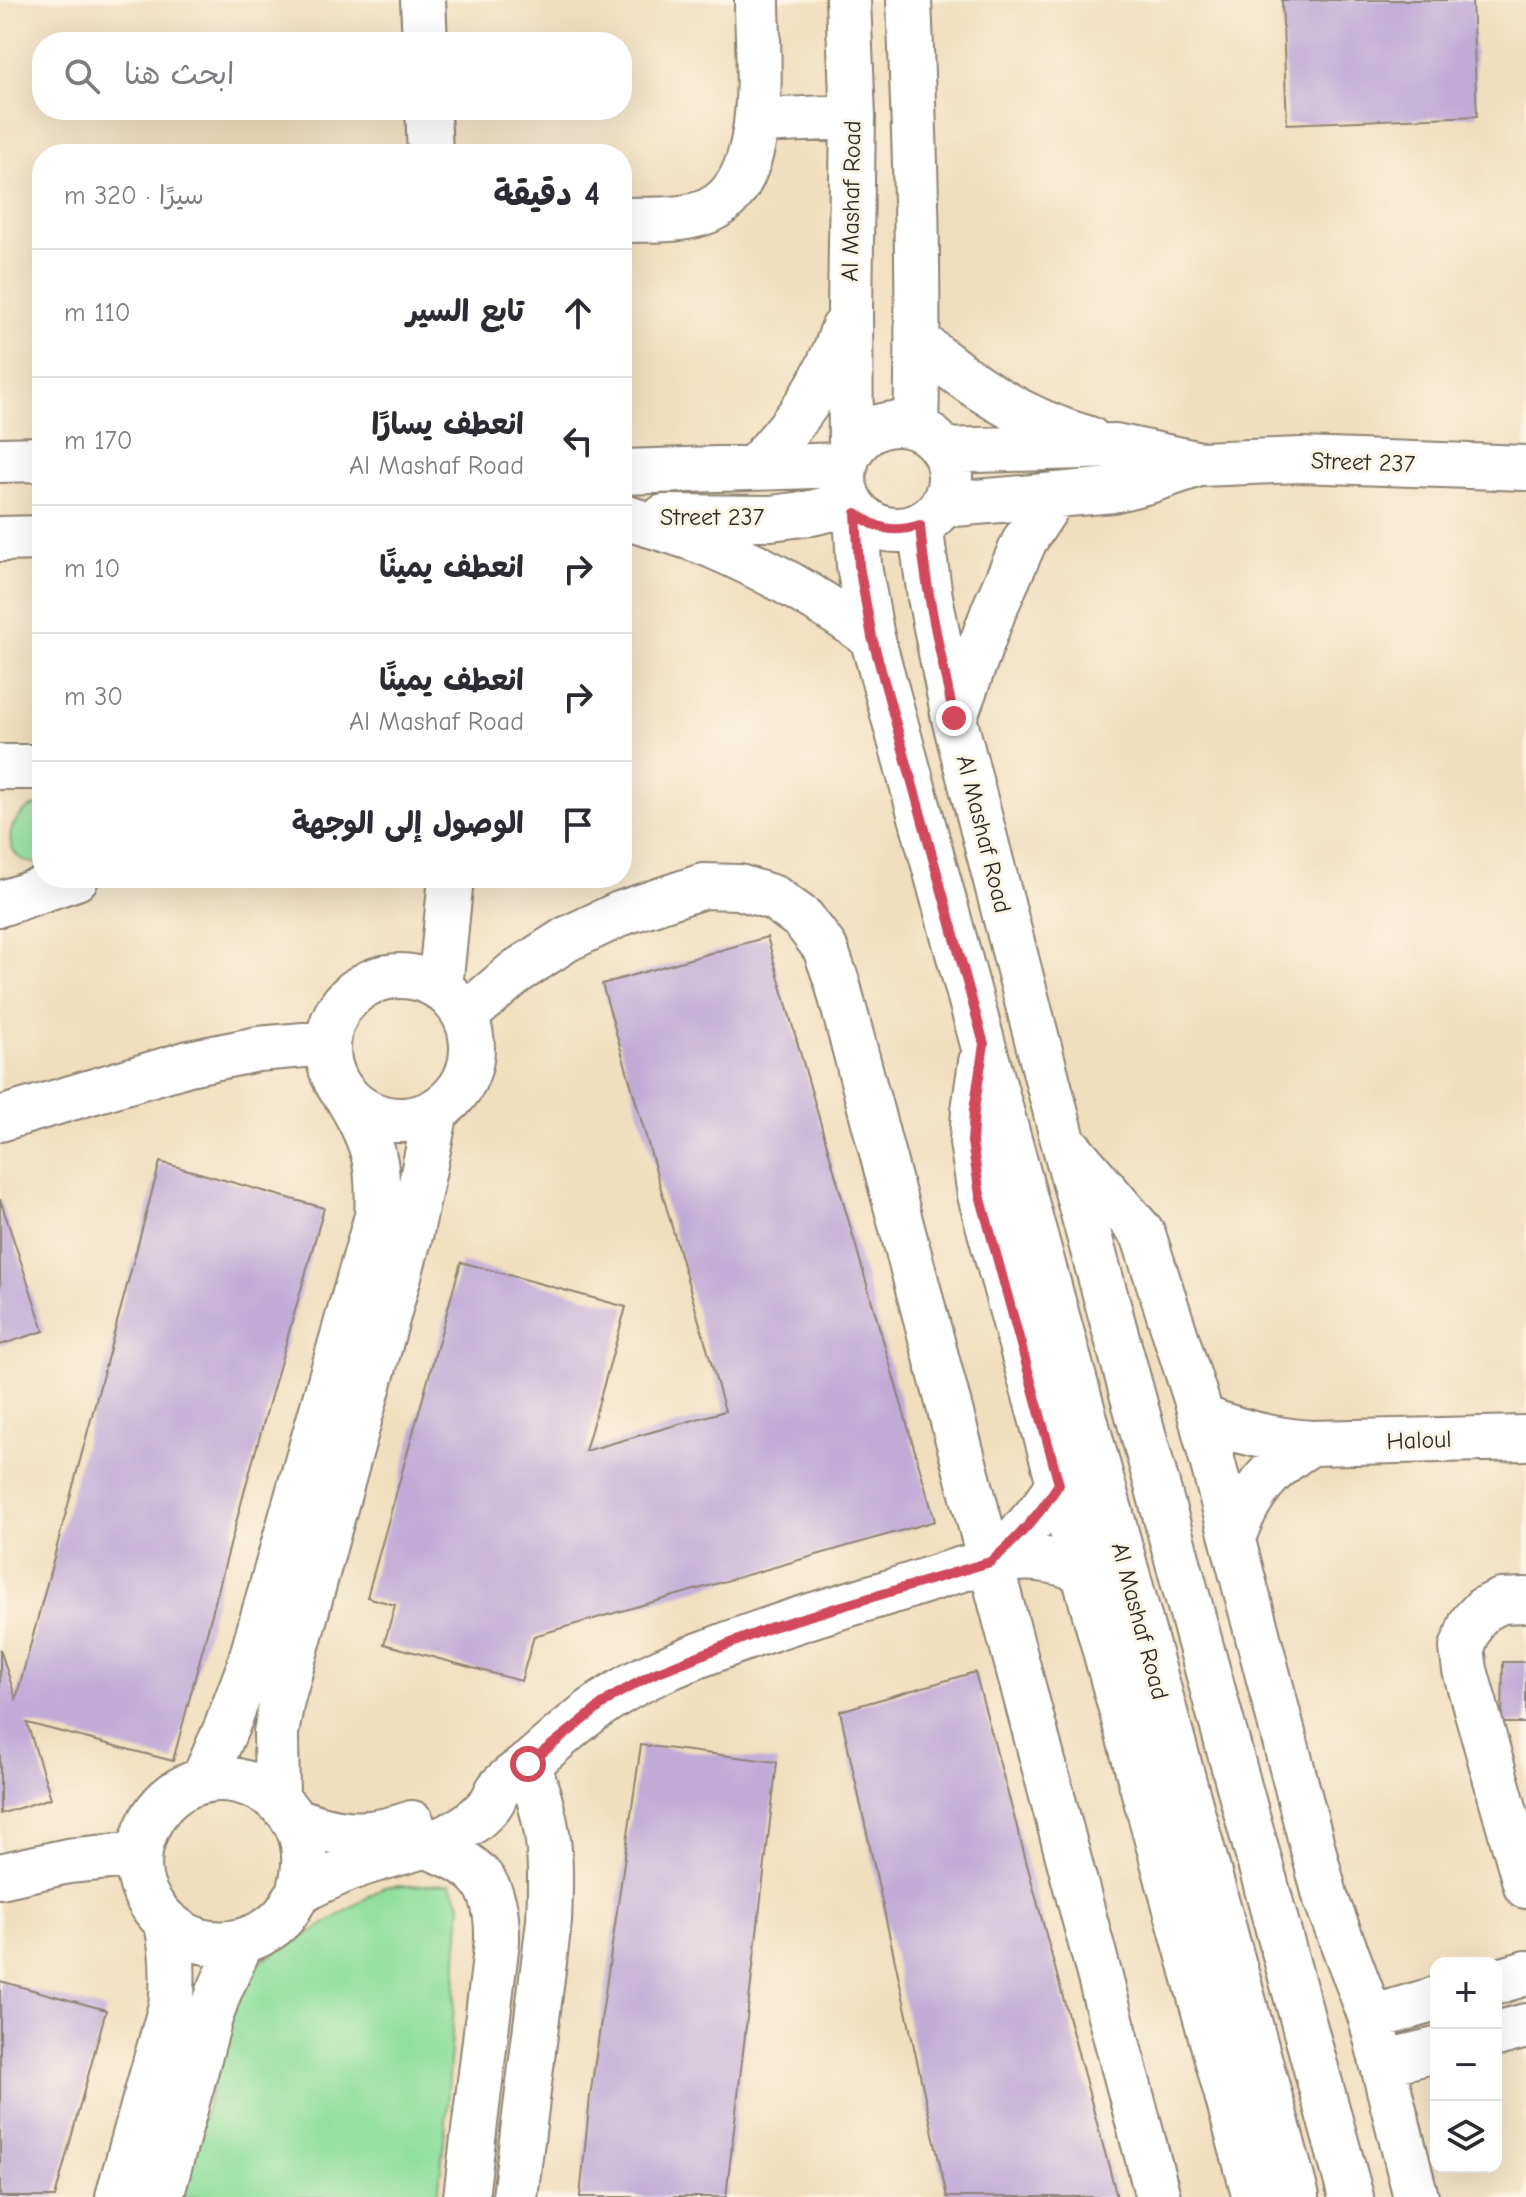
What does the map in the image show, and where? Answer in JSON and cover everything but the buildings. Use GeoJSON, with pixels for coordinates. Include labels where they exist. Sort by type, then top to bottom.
{"type":"FeatureCollection","features":[{"type":"Feature","properties":{"kind":"street"},"geometry":{"type":"LineString","coordinates":[[423,0],[425,32]]}},
{"type":"Feature","properties":{"kind":"street"},"geometry":{"type":"LineString","coordinates":[[632,220],[690,217],[710,210],[727,198],[740,182],[758,121],[757,0]]}},
{"type":"Feature","properties":{"kind":"street","name":"Al Mashaf Road"},"geometry":{"type":"LineString","coordinates":[[848,0],[853,117],[850,483],[859,566],[872,637],[1297,2197]]}},
{"type":"Feature","properties":{"kind":"street"},"geometry":{"type":"LineString","coordinates":[[909,0],[916,148],[918,341],[930,439]]}},
{"type":"Feature","properties":{"kind":"street"},"geometry":{"type":"LineString","coordinates":[[758,121],[853,117]]}},
{"type":"Feature","properties":{"kind":"street"},"geometry":{"type":"LineString","coordinates":[[428,120],[430,144]]}},
{"type":"Feature","properties":{"kind":"street"},"geometry":{"type":"LineString","coordinates":[[754,468],[796,421],[823,378],[839,344],[850,308]]}},
{"type":"Feature","properties":{"kind":"street"},"geometry":{"type":"LineString","coordinates":[[918,341],[953,371],[990,396],[1071,434],[1115,446]]}},
{"type":"Feature","properties":{"kind":"street"},"geometry":{"type":"LineString","coordinates":[[898,423],[930,439],[948,464],[950,478],[948,492],[932,515],[907,530],[880,528],[867,522],[850,483],[863,436],[880,427],[898,423]]}},
{"type":"Feature","properties":{"kind":"street","name":"Street 237"},"geometry":{"type":"LineString","coordinates":[[930,439],[1115,446],[1200,464],[1301,460],[1526,468]]}},
{"type":"Feature","properties":{"kind":"street"},"geometry":{"type":"LineString","coordinates":[[0,460],[32,459]]}},
{"type":"Feature","properties":{"kind":"street","name":"Street 237"},"geometry":{"type":"LineString","coordinates":[[932,515],[1113,490],[1200,464]]}},
{"type":"Feature","properties":{"kind":"street","name":"Street 237"},"geometry":{"type":"LineString","coordinates":[[632,472],[754,468],[850,483]]}},
{"type":"Feature","properties":{"kind":"street","name":"Street 237"},"geometry":{"type":"LineString","coordinates":[[632,518],[771,518],[811,513],[850,483]]}},
{"type":"Feature","properties":{"kind":"street"},"geometry":{"type":"LineString","coordinates":[[954,718],[994,610],[1025,540],[1054,496]]}},
{"type":"Feature","properties":{"kind":"street","name":"Al Mashaf Road"},"geometry":{"type":"LineString","coordinates":[[932,515],[922,553],[954,718],[1063,1140],[1351,2197]]}},
{"type":"Feature","properties":{"kind":"street"},"geometry":{"type":"LineString","coordinates":[[632,520],[714,546],[755,565],[796,586],[872,637]]}},
{"type":"Feature","properties":{"kind":"street"},"geometry":{"type":"LineString","coordinates":[[0,539],[32,538]]}},
{"type":"Feature","properties":{"kind":"street"},"geometry":{"type":"LineString","coordinates":[[0,767],[32,767]]}},
{"type":"Feature","properties":{"kind":"street"},"geometry":{"type":"LineString","coordinates":[[452,1002],[516,972],[567,939],[622,913],[703,886],[739,887],[774,898],[803,919],[825,948],[837,982],[1158,2197]]}},
{"type":"Feature","properties":{"kind":"street"},"geometry":{"type":"LineString","coordinates":[[0,904],[47,888]]}},
{"type":"Feature","properties":{"kind":"street"},"geometry":{"type":"LineString","coordinates":[[451,888],[452,1002]]}},
{"type":"Feature","properties":{"kind":"street"},"geometry":{"type":"LineString","coordinates":[[203,1781],[248,1670],[377,1216],[379,1185],[375,1155],[365,1127],[336,1082],[329,1063],[327,1043],[330,1024],[351,993],[385,977],[404,975],[422,979],[452,1002],[472,1033],[473,1051],[470,1070],[451,1100],[436,1111],[418,1118],[399,1120],[381,1118],[348,1099]]}},
{"type":"Feature","properties":{"kind":"street"},"geometry":{"type":"LineString","coordinates":[[0,1119],[189,1063],[258,1049],[327,1043]]}},
{"type":"Feature","properties":{"kind":"street","name":"Al Mashaf Road"},"geometry":{"type":"LineString","coordinates":[[984,1044],[972,1142],[980,1195],[1255,2197]]}},
{"type":"Feature","properties":{"kind":"street"},"geometry":{"type":"LineString","coordinates":[[436,1111],[411,1232],[282,1700],[276,1733],[285,1809],[303,1843],[305,1869],[299,1894],[285,1916],[265,1932],[241,1943],[215,1944],[189,1938],[167,1924],[150,1904],[141,1880],[139,1854],[145,1829],[159,1807],[179,1791],[203,1781],[229,1779],[255,1785],[285,1809],[311,1826],[341,1833],[378,1834],[417,1822],[472,1793],[514,1776]]}},
{"type":"Feature","properties":{"kind":"street","name":"Al Mashaf Road"},"geometry":{"type":"LineString","coordinates":[[1063,1140],[1143,1234],[1201,1417],[1326,1899],[1371,2018],[1416,2197]]}},
{"type":"Feature","properties":{"kind":"street","name":"Haloul"},"geometry":{"type":"LineString","coordinates":[[1201,1417],[1255,1435],[1311,1443],[1526,1438]]}},
{"type":"Feature","properties":{"kind":"street"},"geometry":{"type":"LineString","coordinates":[[1233,1538],[1241,1513],[1254,1492],[1289,1456],[1311,1443]]}},
{"type":"Feature","properties":{"kind":"street"},"geometry":{"type":"LineString","coordinates":[[990,1562],[1033,1521],[1059,1484]]}},
{"type":"Feature","properties":{"kind":"street"},"geometry":{"type":"LineString","coordinates":[[299,1894],[346,1870],[426,1846],[476,1819],[514,1776],[612,1697],[653,1674],[772,1627],[990,1562],[1041,1558],[1060,1561],[1083,1571]]}},
{"type":"Feature","properties":{"kind":"street"},"geometry":{"type":"LineString","coordinates":[[1526,1600],[1501,1601],[1484,1609],[1472,1622],[1462,1648],[1465,1670],[1526,1886]]}},
{"type":"Feature","properties":{"kind":"street"},"geometry":{"type":"LineString","coordinates":[[514,1776],[541,1803],[549,1849],[550,1878],[549,1921],[515,2197]]}},
{"type":"Feature","properties":{"kind":"street"},"geometry":{"type":"LineString","coordinates":[[1244,1803],[1283,1840],[1326,1899]]}},
{"type":"Feature","properties":{"kind":"street"},"geometry":{"type":"LineString","coordinates":[[426,1846],[454,1856],[475,1870],[490,1891],[497,1915],[497,1941],[466,2197]]}},
{"type":"Feature","properties":{"kind":"street"},"geometry":{"type":"LineString","coordinates":[[0,1876],[68,1861],[139,1854]]}},
{"type":"Feature","properties":{"kind":"street"},"geometry":{"type":"LineString","coordinates":[[118,2197],[171,2006],[174,1979],[167,1924]]}},
{"type":"Feature","properties":{"kind":"street"},"geometry":{"type":"LineString","coordinates":[[161,2197],[210,2018],[241,1943]]}},
{"type":"Feature","properties":{"kind":"street"},"geometry":{"type":"LineString","coordinates":[[1502,1980],[1526,1973]]}},
{"type":"Feature","properties":{"kind":"street"},"geometry":{"type":"LineString","coordinates":[[1371,2018],[1430,2001]]}},
{"type":"Feature","properties":{"kind":"street"},"geometry":{"type":"LineString","coordinates":[[1502,2032],[1526,2026]]}},
{"type":"Feature","properties":{"kind":"street"},"geometry":{"type":"LineString","coordinates":[[1382,2063],[1430,2051]]}},
{"type":"Feature","properties":{"kind":"street"},"geometry":{"type":"LineString","coordinates":[[1400,2197],[1402,2145]]}},
{"type":"Feature","properties":{"kind":"green space"},"geometry":{"type":"Polygon","coordinates":[[[32,807],[32,862],[13,850],[11,841],[11,831],[23,813],[32,807]]]}},
{"type":"Feature","properties":{"kind":"green space"},"geometry":{"type":"Polygon","coordinates":[[[450,1884],[461,1904],[438,2197],[181,2197],[245,1970],[384,1887],[450,1884]]]}},
{"type":"Feature","properties":{"kind":"route"},"geometry":{"type":"LineString","coordinates":[[528,1764],[612,1697],[653,1674],[772,1627],[990,1562],[1033,1521],[1059,1484],[980,1195],[972,1142],[984,1044],[872,637],[859,566],[856,513],[880,528],[907,530],[920,525],[922,553],[954,718]]}}]}
